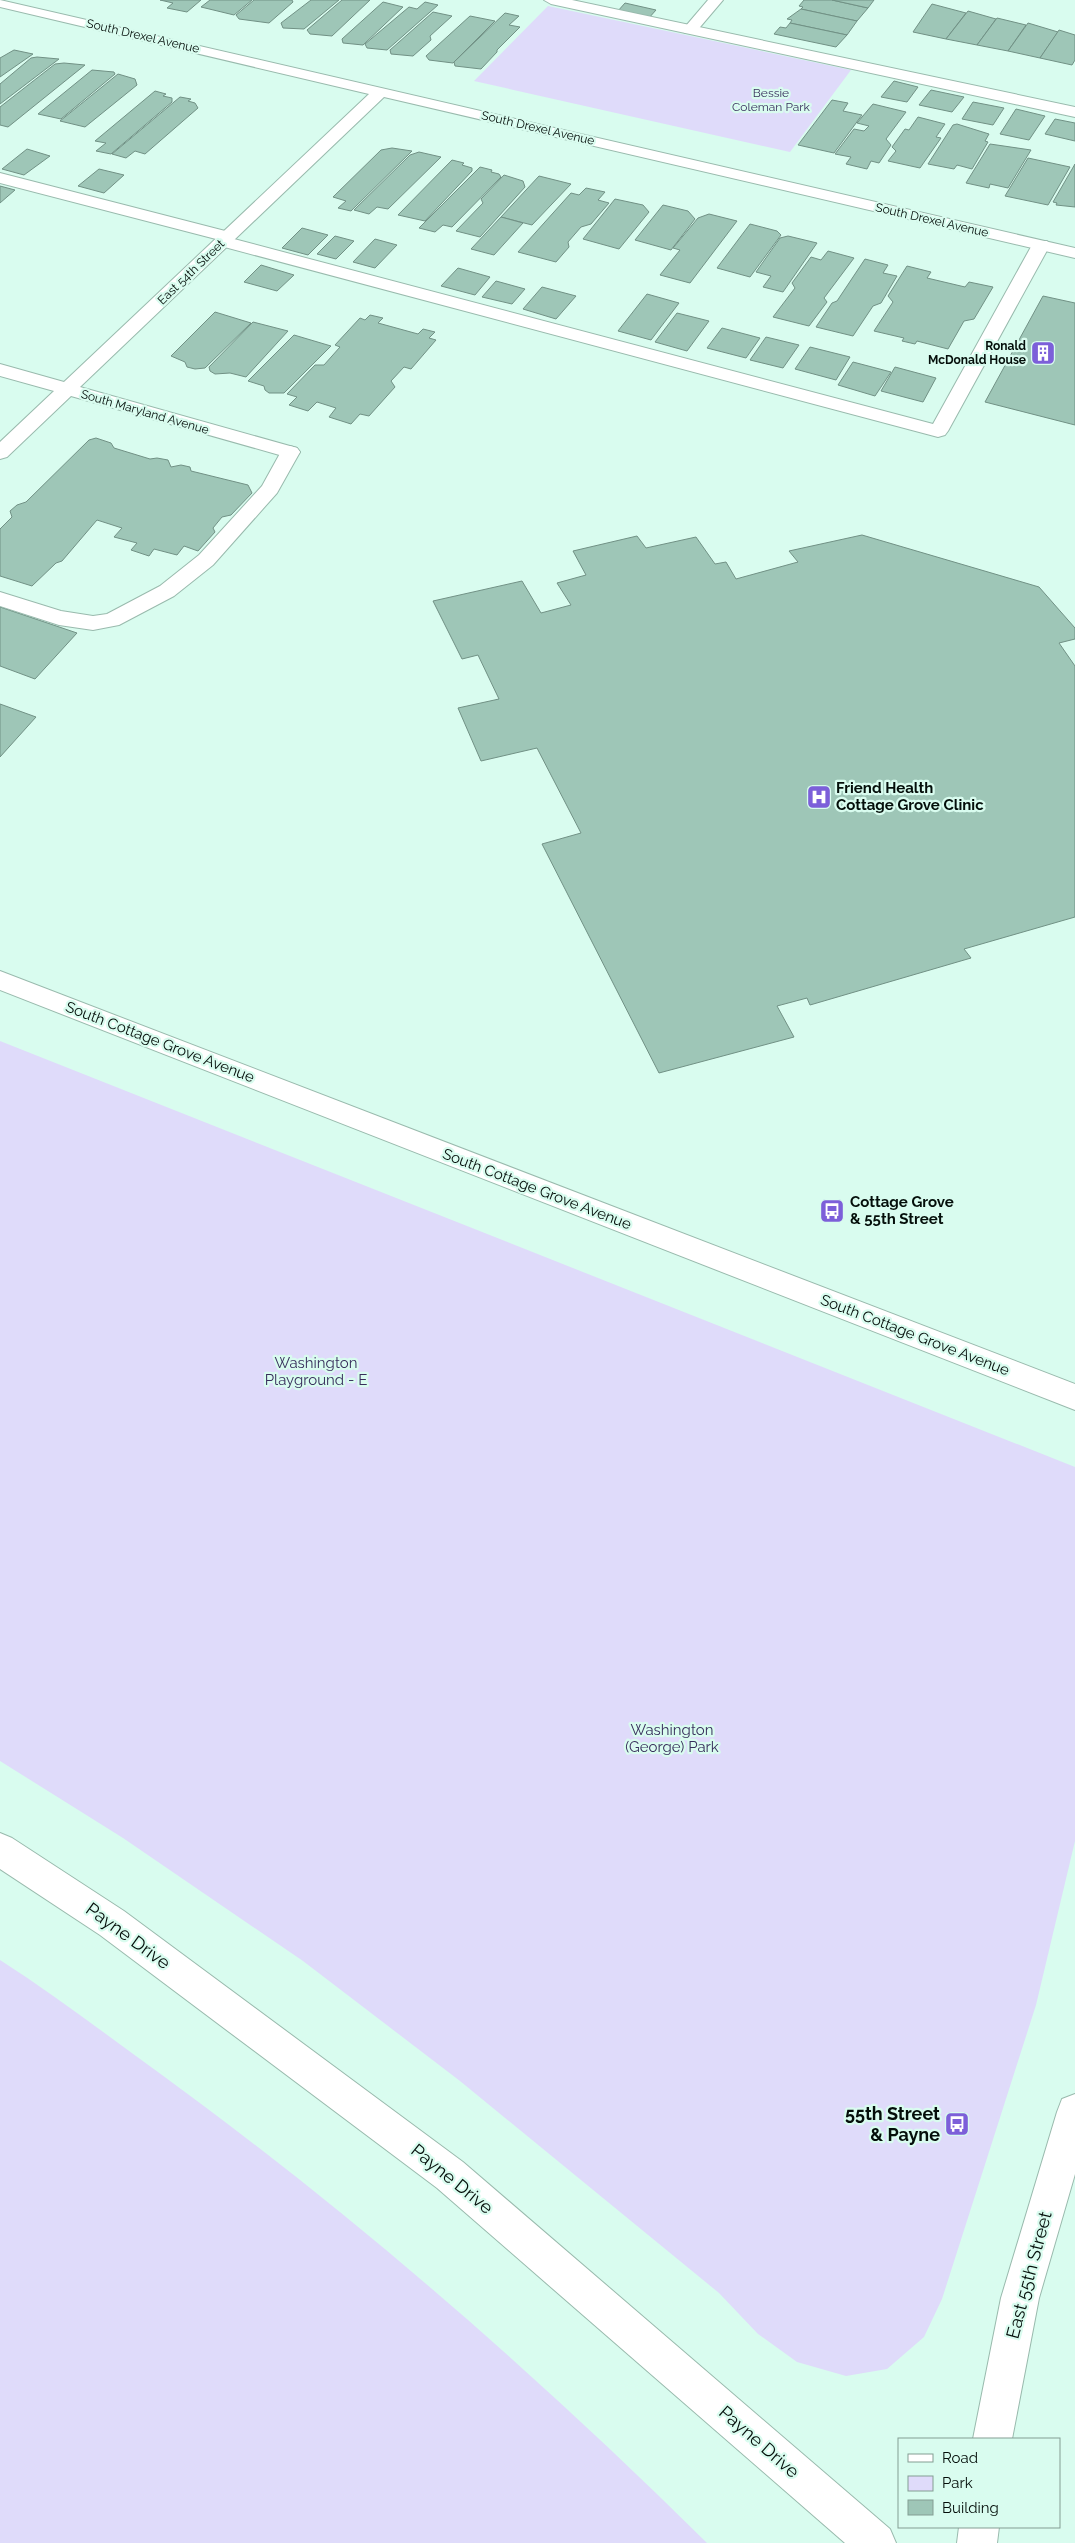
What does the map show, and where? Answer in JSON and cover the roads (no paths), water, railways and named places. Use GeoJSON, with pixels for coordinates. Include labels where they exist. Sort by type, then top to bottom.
{"type":"FeatureCollection","features":[{"type":"Feature","properties":{"kind":"street"},"geometry":{"type":"LineString","coordinates":[[551,0],[1075,112]]}},
{"type":"Feature","properties":{"kind":"street"},"geometry":{"type":"LineString","coordinates":[[690,30],[716,0]]}},
{"type":"Feature","properties":{"kind":"street","name":"South Drexel Avenue"},"geometry":{"type":"LineString","coordinates":[[0,2],[1075,253]]}},
{"type":"Feature","properties":{"kind":"street","name":"East 54th Street"},"geometry":{"type":"LineString","coordinates":[[0,453],[381,91]]}},
{"type":"Feature","properties":{"kind":"street"},"geometry":{"type":"LineString","coordinates":[[0,178],[938,431],[1040,245]]}},
{"type":"Feature","properties":{"kind":"street","name":"South Maryland Avenue"},"geometry":{"type":"LineString","coordinates":[[0,370],[290,452],[270,490],[206,560],[168,591],[112,620],[94,624],[59,618],[0,599]]}},
{"type":"Feature","properties":{"kind":"street","name":"South Cottage Grove Avenue"},"geometry":{"type":"LineString","coordinates":[[0,980],[1075,1396]]}},
{"type":"Feature","properties":{"kind":"street","name":"Payne Drive"},"geometry":{"type":"LineString","coordinates":[[0,1850],[112,1923],[450,2175],[876,2543]]}},
{"type":"Feature","properties":{"kind":"street","name":"East 55th Street"},"geometry":{"type":"LineString","coordinates":[[992,2438],[1020,2298],[1075,2112]]}},
{"type":"Feature","properties":{"kind":"street"},"geometry":{"type":"LineString","coordinates":[[977,2543],[979,2528]]}},
{"type":"Feature","properties":{"kind":"place","name":"Ronald McDonald House"},"geometry":{"type":"Point","coordinates":[1043,353]}},
{"type":"Feature","properties":{"kind":"place","name":"Friend Health Cottage Grove Clinic"},"geometry":{"type":"Point","coordinates":[819,797]}},
{"type":"Feature","properties":{"kind":"place","name":"Cottage Grove & 55th Street"},"geometry":{"type":"Point","coordinates":[832,1211]}},
{"type":"Feature","properties":{"kind":"place","name":"55th Street & Payne"},"geometry":{"type":"Point","coordinates":[957,2124]}},
{"type":"Feature","properties":{"kind":"park label","name":"Bessie Coleman Park"},"geometry":{"type":"Point","coordinates":[771,100]}},
{"type":"Feature","properties":{"kind":"park label","name":"Washington Playground - E"},"geometry":{"type":"Point","coordinates":[316,1372]}},
{"type":"Feature","properties":{"kind":"park label","name":"Washington (George) Park"},"geometry":{"type":"Point","coordinates":[672,1738]}}]}
